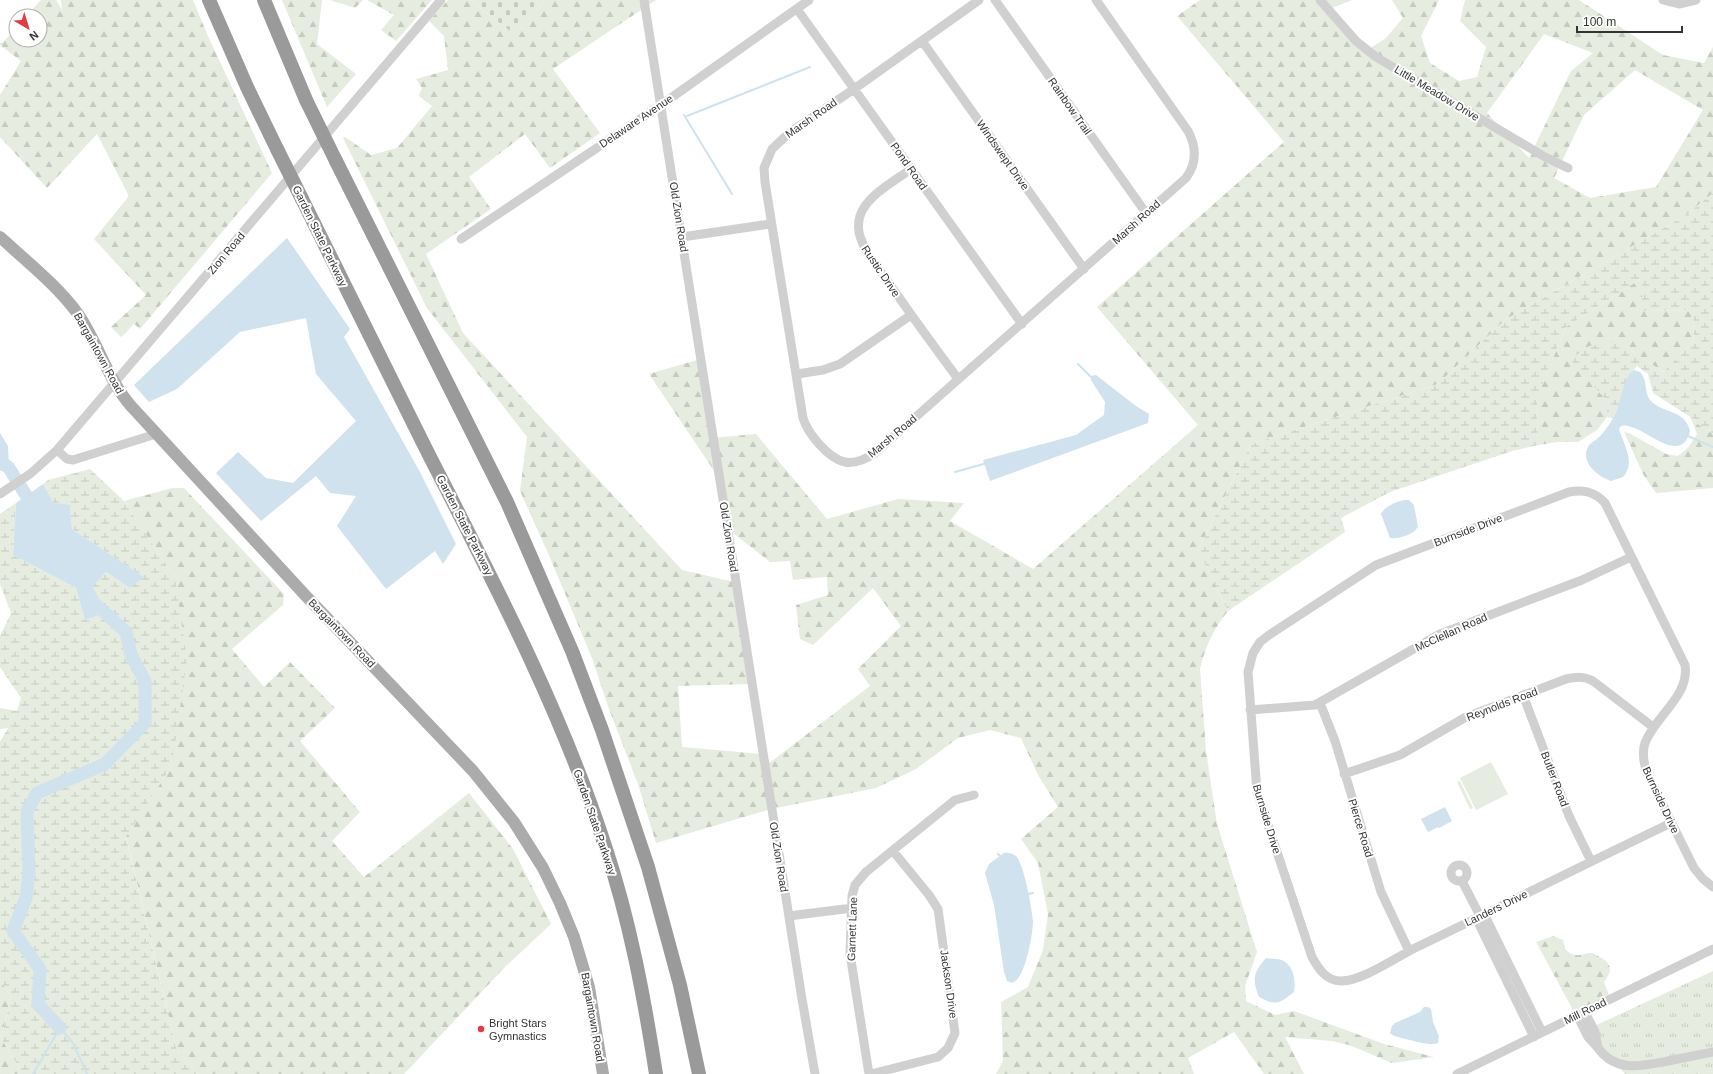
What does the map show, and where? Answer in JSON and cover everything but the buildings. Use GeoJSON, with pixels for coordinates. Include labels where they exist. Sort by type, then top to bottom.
{"type":"FeatureCollection","features":[{"type":"Feature","properties":{"kind":"highway","name":"Garden State Parkway"},"geometry":{"type":"LineString","coordinates":[[209,0],[247,87],[277,150],[495,584],[560,726],[605,846],[621,899],[636,955],[656,1074]]}},
{"type":"Feature","properties":{"kind":"highway"},"geometry":{"type":"LineString","coordinates":[[264,0],[306,100],[507,502],[572,651],[602,730],[648,867],[680,985],[699,1074]]}},
{"type":"Feature","properties":{"kind":"main road","name":"Bargaintown Road"},"geometry":{"type":"LineString","coordinates":[[0,237],[62,295],[78,314],[114,384],[131,406],[305,595],[473,771],[514,822],[543,868],[574,937],[589,988],[603,1074]]}},
{"type":"Feature","properties":{"kind":"street","name":"Zion Road"},"geometry":{"type":"LineString","coordinates":[[0,494],[39,467],[57,450],[441,0]]}},
{"type":"Feature","properties":{"kind":"street","name":"Old Zion Road"},"geometry":{"type":"LineString","coordinates":[[644,0],[788,916],[815,1074]]}},
{"type":"Feature","properties":{"kind":"street","name":"Delaware Avenue"},"geometry":{"type":"LineString","coordinates":[[461,239],[661,105],[809,0]]}},
{"type":"Feature","properties":{"kind":"street","name":"Marsh Road"},"geometry":{"type":"LineString","coordinates":[[979,0],[854,89],[789,133],[772,149],[764,168],[770,224],[803,418],[808,430],[834,459],[849,463],[859,462],[875,453],[1084,269],[1188,175],[1194,164],[1194,146],[1192,138],[1096,0]]}},
{"type":"Feature","properties":{"kind":"street","name":"Rainbow Trail"},"geometry":{"type":"LineString","coordinates":[[995,0],[1146,213]]}},
{"type":"Feature","properties":{"kind":"street","name":"Little Meadow Drive"},"geometry":{"type":"LineString","coordinates":[[1320,0],[1356,42],[1376,57],[1545,157],[1568,168]]}},
{"type":"Feature","properties":{"kind":"street"},"geometry":{"type":"LineString","coordinates":[[1663,0],[1679,4],[1696,0]]}},
{"type":"Feature","properties":{"kind":"street","name":"Pond Road"},"geometry":{"type":"LineString","coordinates":[[797,9],[1022,324]]}},
{"type":"Feature","properties":{"kind":"street","name":"Windswept Drive"},"geometry":{"type":"LineString","coordinates":[[922,41],[1084,269]]}},
{"type":"Feature","properties":{"kind":"street","name":"Rustic Drive"},"geometry":{"type":"LineString","coordinates":[[911,169],[874,196],[866,205],[861,215],[859,226],[860,239],[911,315],[958,379]]}},
{"type":"Feature","properties":{"kind":"street"},"geometry":{"type":"LineString","coordinates":[[682,237],[770,224]]}},
{"type":"Feature","properties":{"kind":"street"},"geometry":{"type":"LineString","coordinates":[[796,374],[823,370],[840,364],[911,315]]}},
{"type":"Feature","properties":{"kind":"street"},"geometry":{"type":"LineString","coordinates":[[57,450],[67,459],[75,460],[156,434]]}},
{"type":"Feature","properties":{"kind":"street","name":"Burnside Drive"},"geometry":{"type":"LineString","coordinates":[[1321,972],[1312,957],[1257,792],[1248,670],[1253,652],[1260,642],[1275,630],[1363,573],[1388,560],[1569,492],[1579,490],[1589,491],[1599,496],[1605,503],[1681,655],[1686,670],[1684,683],[1653,727],[1645,743],[1644,762],[1647,773],[1694,868],[1703,879],[1713,887]]}},
{"type":"Feature","properties":{"kind":"street","name":"McClellan Road"},"geometry":{"type":"LineString","coordinates":[[1250,710],[1310,706],[1320,703],[1440,634],[1582,580],[1631,557]]}},
{"type":"Feature","properties":{"kind":"street","name":"Reynolds Road"},"geometry":{"type":"LineString","coordinates":[[1344,774],[1407,752],[1466,717],[1566,679],[1578,677],[1588,678],[1653,727]]}},
{"type":"Feature","properties":{"kind":"street","name":"Butler Road"},"geometry":{"type":"LineString","coordinates":[[1523,695],[1569,816],[1591,861]]}},
{"type":"Feature","properties":{"kind":"street","name":"Pierce Road"},"geometry":{"type":"LineString","coordinates":[[1320,703],[1335,741],[1381,892],[1409,951]]}},
{"type":"Feature","properties":{"kind":"street","name":"Garnett Lane"},"geometry":{"type":"LineString","coordinates":[[870,1074],[850,963],[852,896],[858,881],[866,872],[956,800],[974,795]]}},
{"type":"Feature","properties":{"kind":"street","name":"Landers Drive"},"geometry":{"type":"LineString","coordinates":[[1321,972],[1330,978],[1340,981],[1356,979],[1409,951],[1671,823]]}},
{"type":"Feature","properties":{"kind":"street","name":"Jackson Drive"},"geometry":{"type":"LineString","coordinates":[[870,1074],[938,1057],[948,1048],[955,1033],[938,910],[931,898],[893,851]]}},
{"type":"Feature","properties":{"kind":"street"},"geometry":{"type":"LineString","coordinates":[[1462,881],[1542,1032]]}},
{"type":"Feature","properties":{"kind":"street"},"geometry":{"type":"LineString","coordinates":[[788,916],[852,908]]}},
{"type":"Feature","properties":{"kind":"street"},"geometry":{"type":"LineString","coordinates":[[1480,916],[1534,1037]]}},
{"type":"Feature","properties":{"kind":"street","name":"Mill Road"},"geometry":{"type":"LineString","coordinates":[[1457,1074],[1713,948]]}},
{"type":"Feature","properties":{"kind":"street"},"geometry":{"type":"LineString","coordinates":[[1581,1014],[1588,1037],[1605,1056],[1619,1064],[1646,1070],[1713,1052]]}},
{"type":"Feature","properties":{"kind":"green space"},"geometry":{"type":"Polygon","coordinates":[[[41,0],[56,0],[62,10],[61,0],[193,0],[207,34],[272,173],[140,329],[134,324],[121,337],[111,327],[146,295],[94,239],[129,196],[97,134],[47,188],[0,137],[0,95],[21,61],[0,45],[0,42],[2,43],[8,37],[8,48],[48,48],[48,8],[34,8],[41,0]]]}},
{"type":"Feature","properties":{"kind":"green space"},"geometry":{"type":"Polygon","coordinates":[[[282,0],[322,0],[317,44],[356,74],[327,107],[282,0]]]}},
{"type":"Feature","properties":{"kind":"green space"},"geometry":{"type":"Polygon","coordinates":[[[330,0],[363,0],[355,8],[330,0]]]}},
{"type":"Feature","properties":{"kind":"green space"},"geometry":{"type":"Polygon","coordinates":[[[367,0],[432,0],[396,41],[381,30],[394,15],[367,0]]]}},
{"type":"Feature","properties":{"kind":"green space"},"geometry":{"type":"Polygon","coordinates":[[[448,0],[470,0],[515,35],[545,0],[656,0],[553,69],[600,133],[550,168],[525,134],[469,177],[491,209],[426,254],[463,333],[682,570],[734,582],[750,684],[678,686],[682,747],[761,754],[764,767],[870,686],[858,669],[901,626],[873,588],[813,645],[800,639],[796,605],[828,595],[827,577],[793,580],[790,561],[770,562],[727,528],[719,478],[649,374],[700,359],[712,438],[756,434],[827,519],[898,499],[964,503],[950,521],[1033,569],[1198,425],[1097,307],[1284,142],[1177,16],[1200,0],[1352,0],[1332,8],[1369,49],[1386,38],[1403,18],[1392,0],[1439,0],[1421,36],[1430,63],[1459,81],[1477,77],[1486,47],[1460,21],[1465,0],[1579,0],[1663,55],[1704,63],[1713,47],[1713,193],[1686,215],[1505,320],[1438,384],[1251,444],[1198,550],[1228,611],[1218,624],[1211,638],[1200,669],[1206,751],[1217,824],[1257,952],[1245,986],[1246,1001],[1275,1015],[1294,1011],[1384,1044],[1434,1057],[1392,1063],[1349,1045],[1332,1041],[1285,1037],[1304,1074],[1264,1074],[1234,1032],[1188,1058],[1194,1074],[996,1074],[1003,1061],[1001,1002],[1028,987],[1043,950],[1048,914],[1038,863],[1021,839],[1058,807],[1038,775],[1021,738],[990,730],[958,738],[916,769],[876,788],[771,809],[656,843],[638,784],[609,709],[592,658],[520,491],[527,437],[427,308],[343,138],[345,137],[371,155],[397,148],[432,106],[419,96],[422,88],[416,79],[448,70],[444,36],[429,21],[448,0]],[[1544,34],[1487,113],[1529,158],[1571,71],[1593,53],[1544,34]],[[1635,70],[1584,115],[1554,178],[1590,198],[1656,187],[1703,110],[1635,70]]]}},
{"type":"Feature","properties":{"kind":"green space"},"geometry":{"type":"Polygon","coordinates":[[[470,0],[545,0],[515,35],[470,0]]]}},
{"type":"Feature","properties":{"kind":"green space"},"geometry":{"type":"Polygon","coordinates":[[[1713,193],[1713,434],[1696,423],[1692,418],[1653,393],[1648,374],[1637,366],[1625,385],[1613,418],[1607,417],[1607,401],[1570,359],[1589,346],[1617,341],[1663,372],[1694,341],[1693,310],[1642,311],[1642,278],[1566,327],[1537,396],[1538,445],[1512,451],[1390,492],[1341,518],[1345,532],[1228,611],[1198,550],[1251,444],[1438,384],[1505,320],[1686,215],[1713,193]]]}},
{"type":"Feature","properties":{"kind":"green space"},"geometry":{"type":"Polygon","coordinates":[[[1642,278],[1642,311],[1693,310],[1694,341],[1663,372],[1617,341],[1571,359],[1607,401],[1607,417],[1597,430],[1578,442],[1558,442],[1538,445],[1537,396],[1566,327],[1642,278]]]}},
{"type":"Feature","properties":{"kind":"green space"},"geometry":{"type":"Polygon","coordinates":[[[1690,416],[1696,423],[1713,434],[1713,488],[1656,493],[1643,474],[1624,432],[1629,433],[1666,454],[1678,456],[1688,448],[1697,434],[1690,416]]]}},
{"type":"Feature","properties":{"kind":"green space"},"geometry":{"type":"Polygon","coordinates":[[[90,469],[124,501],[175,578],[187,659],[172,765],[126,837],[176,1048],[197,1074],[23,1074],[1,1038],[11,997],[0,980],[0,742],[8,728],[0,729],[0,708],[17,711],[21,698],[0,667],[0,636],[11,613],[0,584],[0,514],[16,503],[13,555],[76,588],[85,620],[97,616],[93,585],[106,572],[130,588],[143,577],[72,529],[70,506],[54,503],[43,484],[48,480],[90,469]]]}},
{"type":"Feature","properties":{"kind":"green space"},"geometry":{"type":"Polygon","coordinates":[[[172,488],[184,488],[284,594],[283,605],[232,649],[264,687],[290,662],[335,708],[300,741],[360,812],[332,841],[364,877],[469,793],[513,849],[551,924],[506,966],[404,1074],[197,1074],[176,1048],[126,836],[172,765],[175,578],[124,501],[172,488]]]}},
{"type":"Feature","properties":{"kind":"green space"},"geometry":{"type":"Polygon","coordinates":[[[1491,762],[1508,794],[1476,810],[1460,778],[1491,762]]]}},
{"type":"Feature","properties":{"kind":"green space"},"geometry":{"type":"Polygon","coordinates":[[[1460,781],[1473,808],[1470,809],[1457,782],[1460,781]]]}},
{"type":"Feature","properties":{"kind":"green space"},"geometry":{"type":"Polygon","coordinates":[[[1553,936],[1563,940],[1565,949],[1572,954],[1578,955],[1591,953],[1606,961],[1610,969],[1604,982],[1609,995],[1574,1012],[1536,942],[1553,936]]]}},
{"type":"Feature","properties":{"kind":"green space"},"geometry":{"type":"Polygon","coordinates":[[[1713,971],[1713,1074],[1625,1074],[1588,1029],[1713,971]]]}},
{"type":"Feature","properties":{"kind":"green space"},"geometry":{"type":"Polygon","coordinates":[[[0,980],[11,997],[1,1038],[23,1074],[0,1074],[0,980]]]}},
{"type":"Feature","properties":{"kind":"water"},"geometry":{"type":"Polygon","coordinates":[[[287,238],[350,329],[344,337],[420,472],[456,544],[443,564],[435,551],[386,589],[337,526],[356,496],[330,493],[316,476],[261,521],[216,473],[238,452],[266,478],[293,483],[356,421],[316,374],[306,318],[240,332],[177,389],[149,402],[134,385],[287,238]]]}},
{"type":"Feature","properties":{"kind":"water"},"geometry":{"type":"Polygon","coordinates":[[[1634,370],[1639,372],[1644,378],[1648,397],[1651,401],[1661,408],[1679,415],[1687,424],[1690,431],[1685,442],[1678,446],[1669,445],[1659,441],[1629,426],[1621,426],[1619,429],[1628,454],[1629,466],[1623,477],[1611,481],[1601,476],[1592,468],[1586,458],[1586,453],[1590,444],[1603,433],[1608,426],[1618,407],[1627,378],[1634,370]]]}},
{"type":"Feature","properties":{"kind":"water"},"geometry":{"type":"Polygon","coordinates":[[[1096,375],[1136,406],[1149,414],[1148,423],[990,481],[983,460],[1076,435],[1104,415],[1105,402],[1091,380],[1091,376],[1096,375]]]}},
{"type":"Feature","properties":{"kind":"water"},"geometry":{"type":"Polygon","coordinates":[[[0,433],[8,446],[9,468],[0,471],[0,433]]]}},
{"type":"Feature","properties":{"kind":"water"},"geometry":{"type":"Polygon","coordinates":[[[43,484],[54,503],[70,505],[72,529],[144,577],[130,588],[106,572],[93,586],[97,616],[85,620],[76,588],[13,555],[16,503],[43,484]]]}},
{"type":"Feature","properties":{"kind":"water"},"geometry":{"type":"Polygon","coordinates":[[[1409,500],[1414,505],[1418,527],[1406,536],[1390,538],[1381,514],[1394,503],[1409,500]]]}},
{"type":"Feature","properties":{"kind":"water"},"geometry":{"type":"Polygon","coordinates":[[[1445,807],[1452,821],[1428,832],[1421,819],[1445,807]]]}},
{"type":"Feature","properties":{"kind":"water"},"geometry":{"type":"Polygon","coordinates":[[[1004,853],[1013,854],[1016,856],[1022,868],[1033,921],[1030,946],[1021,974],[1017,980],[1012,983],[1007,981],[1004,972],[994,905],[985,873],[989,864],[1004,853]]]}},
{"type":"Feature","properties":{"kind":"water"},"geometry":{"type":"Polygon","coordinates":[[[1266,958],[1282,960],[1286,963],[1292,970],[1295,983],[1294,992],[1285,999],[1274,1003],[1259,997],[1255,985],[1256,972],[1266,958]]]}},
{"type":"Feature","properties":{"kind":"water"},"geometry":{"type":"Polygon","coordinates":[[[1424,1007],[1431,1009],[1433,1022],[1439,1036],[1438,1043],[1429,1044],[1417,1042],[1394,1036],[1390,1033],[1392,1026],[1395,1023],[1420,1012],[1424,1007]]]}},
{"type":"Feature","properties":{"kind":"waterway"},"geometry":{"type":"LineString","coordinates":[[687,116],[810,67]]}},
{"type":"Feature","properties":{"kind":"waterway"},"geometry":{"type":"LineString","coordinates":[[684,115],[732,194]]}},
{"type":"Feature","properties":{"kind":"waterway"},"geometry":{"type":"LineString","coordinates":[[1078,364],[1091,377]]}},
{"type":"Feature","properties":{"kind":"waterway"},"geometry":{"type":"LineString","coordinates":[[1688,436],[1713,447]]}},
{"type":"Feature","properties":{"kind":"waterway"},"geometry":{"type":"LineString","coordinates":[[0,461],[9,468],[29,500],[28,512]]}},
{"type":"Feature","properties":{"kind":"waterway"},"geometry":{"type":"LineString","coordinates":[[955,472],[987,463]]}},
{"type":"Feature","properties":{"kind":"waterway"},"geometry":{"type":"LineString","coordinates":[[60,1028],[38,1004],[40,969],[13,931],[26,898],[29,873],[27,811],[37,793],[105,764],[145,723],[145,681],[131,655],[126,632],[93,602],[87,590]]}},
{"type":"Feature","properties":{"kind":"waterway"},"geometry":{"type":"LineString","coordinates":[[1028,894],[1033,893]]}},
{"type":"Feature","properties":{"kind":"waterway"},"geometry":{"type":"LineString","coordinates":[[33,1074],[60,1028],[73,1043],[87,1074]]}},
{"type":"Feature","properties":{"kind":"place","name":"Bright Stars Gymnastics"},"geometry":{"type":"Point","coordinates":[481,1029]}}]}
